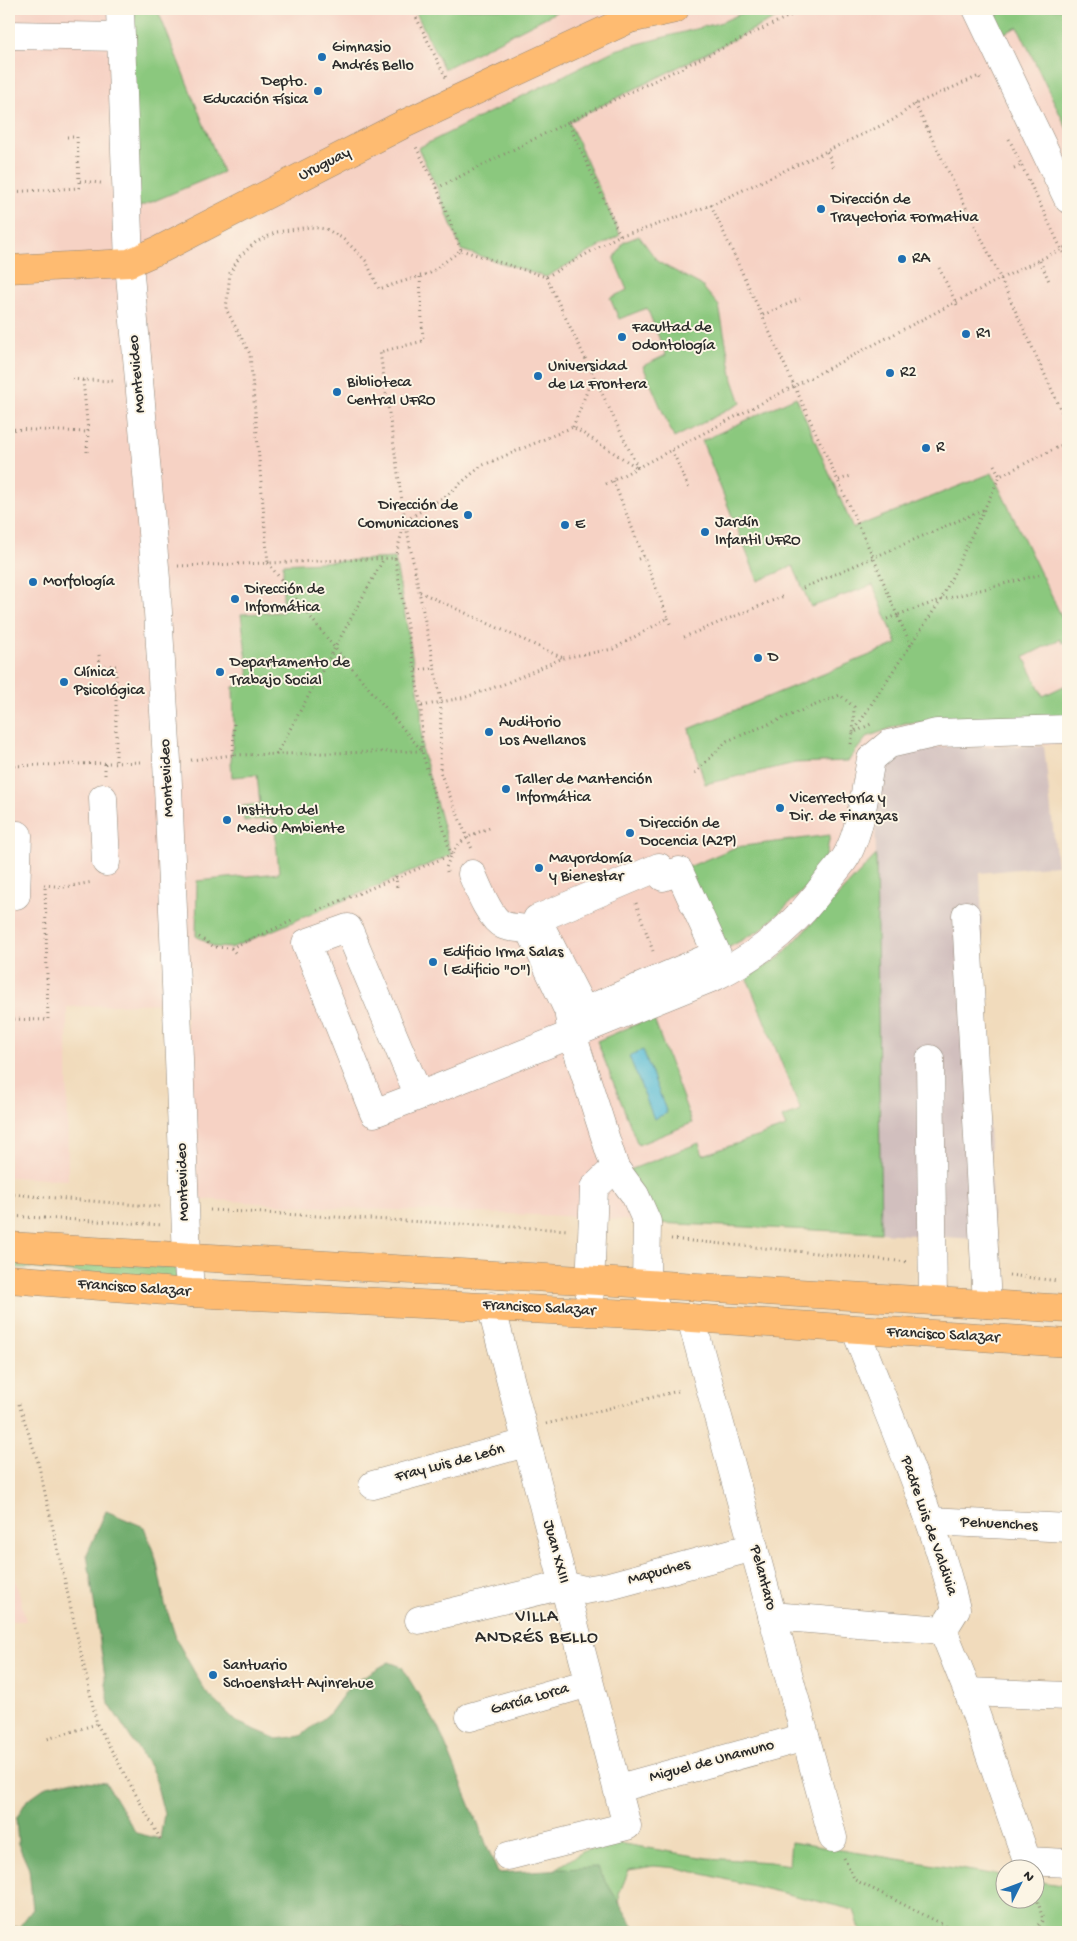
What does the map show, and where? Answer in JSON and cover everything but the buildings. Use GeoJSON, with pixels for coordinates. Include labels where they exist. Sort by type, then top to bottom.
{"type":"FeatureCollection","features":[{"type":"Feature","properties":{"kind":"main road","name":"Uruguay"},"geometry":{"type":"LineString","coordinates":[[9,269],[129,263],[161,250],[404,124],[457,99],[641,14],[675,9]]}},
{"type":"Feature","properties":{"kind":"main road","name":"Francisco Salazar"},"geometry":{"type":"LineString","coordinates":[[9,1246],[187,1258],[1068,1308]]}},
{"type":"Feature","properties":{"kind":"main road","name":"Francisco Salazar"},"geometry":{"type":"LineString","coordinates":[[9,1279],[191,1293],[491,1306],[1068,1343]]}},
{"type":"Feature","properties":{"kind":"street","name":"Montevideo"},"geometry":{"type":"LineString","coordinates":[[120,9],[129,263],[156,579],[167,752],[187,1258],[191,1293]]}},
{"type":"Feature","properties":{"kind":"street"},"geometry":{"type":"LineString","coordinates":[[977,9],[1068,199]]}},
{"type":"Feature","properties":{"kind":"street"},"geometry":{"type":"LineString","coordinates":[[9,35],[121,37]]}},
{"type":"Feature","properties":{"kind":"street"},"geometry":{"type":"LineString","coordinates":[[420,1096],[348,928],[306,943],[374,1112],[420,1096],[716,976],[744,962],[775,940],[819,893],[847,855],[859,820],[871,758],[889,744],[937,734],[1068,729]]}},
{"type":"Feature","properties":{"kind":"street"},"geometry":{"type":"LineString","coordinates":[[103,798],[103,871]]}},
{"type":"Feature","properties":{"kind":"street"},"geometry":{"type":"LineString","coordinates":[[9,835],[18,835],[13,889]]}},
{"type":"Feature","properties":{"kind":"street"},"geometry":{"type":"LineString","coordinates":[[473,864],[494,919],[504,925],[526,928],[532,934],[568,1010],[572,1034],[616,1168],[635,1195],[648,1222],[646,1284],[658,1316]]}},
{"type":"Feature","properties":{"kind":"street"},"geometry":{"type":"LineString","coordinates":[[659,867],[663,877],[679,871],[717,954],[662,978],[584,1011],[537,919],[659,867]]}},
{"type":"Feature","properties":{"kind":"street"},"geometry":{"type":"LineString","coordinates":[[966,915],[987,1304]]}},
{"type":"Feature","properties":{"kind":"street"},"geometry":{"type":"LineString","coordinates":[[930,1059],[933,1301]]}},
{"type":"Feature","properties":{"kind":"street"},"geometry":{"type":"LineString","coordinates":[[589,1312],[594,1188],[616,1168]]}},
{"type":"Feature","properties":{"kind":"street","name":"Juan XXIII"},"geometry":{"type":"LineString","coordinates":[[491,1306],[532,1435],[564,1585],[619,1788],[627,1826],[508,1856]]}},
{"type":"Feature","properties":{"kind":"street","name":"Pelantaro"},"geometry":{"type":"LineString","coordinates":[[691,1318],[732,1494],[754,1547],[833,1838]]}},
{"type":"Feature","properties":{"kind":"street","name":"Padre Luis de Valdivia"},"geometry":{"type":"LineString","coordinates":[[856,1330],[930,1521],[956,1609],[943,1630]]}},
{"type":"Feature","properties":{"kind":"street","name":"Fray Luis de León"},"geometry":{"type":"LineString","coordinates":[[373,1485],[532,1435]]}},
{"type":"Feature","properties":{"kind":"street","name":"Pehuenches"},"geometry":{"type":"LineString","coordinates":[[930,1521],[1068,1528]]}},
{"type":"Feature","properties":{"kind":"street","name":"Mapuches"},"geometry":{"type":"LineString","coordinates":[[564,1585],[585,1590],[609,1586],[754,1547]]}},
{"type":"Feature","properties":{"kind":"street"},"geometry":{"type":"LineString","coordinates":[[419,1620],[564,1585]]}},
{"type":"Feature","properties":{"kind":"street"},"geometry":{"type":"LineString","coordinates":[[772,1616],[943,1630],[968,1692],[1027,1860],[1068,1863]]}},
{"type":"Feature","properties":{"kind":"street","name":"García Lorca"},"geometry":{"type":"LineString","coordinates":[[470,1717],[590,1683]]}},
{"type":"Feature","properties":{"kind":"street"},"geometry":{"type":"LineString","coordinates":[[968,1692],[1068,1696]]}},
{"type":"Feature","properties":{"kind":"street","name":"Miguel de Unamuno"},"geometry":{"type":"LineString","coordinates":[[619,1788],[805,1737]]}},
{"type":"Feature","properties":{"kind":"path"},"geometry":{"type":"LineString","coordinates":[[412,9],[457,99]]}},
{"type":"Feature","properties":{"kind":"path"},"geometry":{"type":"LineString","coordinates":[[436,188],[568,122],[804,9]]}},
{"type":"Feature","properties":{"kind":"path"},"geometry":{"type":"LineString","coordinates":[[546,277],[620,235],[642,230],[711,205],[893,120],[915,104],[980,76],[984,85]]}},
{"type":"Feature","properties":{"kind":"path"},"geometry":{"type":"LineString","coordinates":[[915,104],[1068,425]]}},
{"type":"Feature","properties":{"kind":"path"},"geometry":{"type":"LineString","coordinates":[[568,122],[620,235]]}},
{"type":"Feature","properties":{"kind":"path"},"geometry":{"type":"LineString","coordinates":[[404,124],[436,188],[461,250]]}},
{"type":"Feature","properties":{"kind":"path"},"geometry":{"type":"LineString","coordinates":[[10,191],[78,188],[77,137],[67,137]]}},
{"type":"Feature","properties":{"kind":"path"},"geometry":{"type":"LineString","coordinates":[[1009,138],[1068,263]]}},
{"type":"Feature","properties":{"kind":"path"},"geometry":{"type":"LineString","coordinates":[[827,152],[834,168]]}},
{"type":"Feature","properties":{"kind":"path"},"geometry":{"type":"LineString","coordinates":[[1014,168],[1021,165]]}},
{"type":"Feature","properties":{"kind":"path"},"geometry":{"type":"LineString","coordinates":[[79,181],[98,182],[127,195]]}},
{"type":"Feature","properties":{"kind":"path"},"geometry":{"type":"LineString","coordinates":[[711,205],[796,385],[911,645]]}},
{"type":"Feature","properties":{"kind":"path"},"geometry":{"type":"LineString","coordinates":[[422,751],[334,647],[268,563],[250,354],[226,309],[230,273],[240,256],[256,242],[277,232],[310,226],[326,229],[342,238],[366,261],[379,289],[430,273],[461,250]]}},
{"type":"Feature","properties":{"kind":"path"},"geometry":{"type":"LineString","coordinates":[[606,484],[1000,279],[1062,251],[1068,246]]}},
{"type":"Feature","properties":{"kind":"path"},"geometry":{"type":"LineString","coordinates":[[461,250],[546,277],[638,468]]}},
{"type":"Feature","properties":{"kind":"path"},"geometry":{"type":"LineString","coordinates":[[1040,260],[1048,281]]}},
{"type":"Feature","properties":{"kind":"path"},"geometry":{"type":"LineString","coordinates":[[939,268],[958,307]]}},
{"type":"Feature","properties":{"kind":"path"},"geometry":{"type":"LineString","coordinates":[[420,276],[423,342],[380,352],[405,521],[441,702],[440,772],[466,837],[473,864]]}},
{"type":"Feature","properties":{"kind":"path"},"geometry":{"type":"LineString","coordinates":[[763,315],[800,299]]}},
{"type":"Feature","properties":{"kind":"path"},"geometry":{"type":"LineString","coordinates":[[451,855],[422,751],[421,706],[416,670],[395,558],[405,521],[447,495],[481,466],[573,427],[593,376]]}},
{"type":"Feature","properties":{"kind":"path"},"geometry":{"type":"LineString","coordinates":[[72,379],[138,381]]}},
{"type":"Feature","properties":{"kind":"path"},"geometry":{"type":"LineString","coordinates":[[83,380],[88,432],[87,452]]}},
{"type":"Feature","properties":{"kind":"path"},"geometry":{"type":"LineString","coordinates":[[573,427],[638,468]]}},
{"type":"Feature","properties":{"kind":"path"},"geometry":{"type":"LineString","coordinates":[[9,429],[88,432]]}},
{"type":"Feature","properties":{"kind":"path"},"geometry":{"type":"LineString","coordinates":[[853,733],[941,600],[1000,476],[1068,442]]}},
{"type":"Feature","properties":{"kind":"path"},"geometry":{"type":"LineString","coordinates":[[672,450],[690,491]]}},
{"type":"Feature","properties":{"kind":"path"},"geometry":{"type":"LineString","coordinates":[[994,465],[1000,476]]}},
{"type":"Feature","properties":{"kind":"path"},"geometry":{"type":"LineString","coordinates":[[839,480],[851,476]]}},
{"type":"Feature","properties":{"kind":"path"},"geometry":{"type":"LineString","coordinates":[[613,480],[671,626]]}},
{"type":"Feature","properties":{"kind":"path"},"geometry":{"type":"LineString","coordinates":[[803,588],[874,559],[985,509]]}},
{"type":"Feature","properties":{"kind":"path"},"geometry":{"type":"LineString","coordinates":[[638,560],[643,557]]}},
{"type":"Feature","properties":{"kind":"path"},"geometry":{"type":"LineString","coordinates":[[168,566],[395,558]]}},
{"type":"Feature","properties":{"kind":"path"},"geometry":{"type":"LineString","coordinates":[[276,754],[383,559]]}},
{"type":"Feature","properties":{"kind":"path"},"geometry":{"type":"LineString","coordinates":[[887,619],[941,600],[1042,574]]}},
{"type":"Feature","properties":{"kind":"path"},"geometry":{"type":"LineString","coordinates":[[420,592],[563,658]]}},
{"type":"Feature","properties":{"kind":"path"},"geometry":{"type":"LineString","coordinates":[[684,637],[784,596]]}},
{"type":"Feature","properties":{"kind":"path"},"geometry":{"type":"LineString","coordinates":[[421,706],[466,697],[504,684],[563,658],[613,649],[668,618]]}},
{"type":"Feature","properties":{"kind":"path"},"geometry":{"type":"LineString","coordinates":[[99,654],[100,665],[116,666],[116,763]]}},
{"type":"Feature","properties":{"kind":"path"},"geometry":{"type":"LineString","coordinates":[[416,670],[435,668]]}},
{"type":"Feature","properties":{"kind":"path"},"geometry":{"type":"LineString","coordinates":[[695,773],[727,741],[840,695],[854,707],[850,752]]}},
{"type":"Feature","properties":{"kind":"path"},"geometry":{"type":"LineString","coordinates":[[233,755],[234,724]]}},
{"type":"Feature","properties":{"kind":"path"},"geometry":{"type":"LineString","coordinates":[[182,760],[233,755],[422,751]]}},
{"type":"Feature","properties":{"kind":"path"},"geometry":{"type":"LineString","coordinates":[[9,766],[148,762]]}},
{"type":"Feature","properties":{"kind":"path"},"geometry":{"type":"LineString","coordinates":[[446,868],[451,855],[466,837],[492,827]]}},
{"type":"Feature","properties":{"kind":"path"},"geometry":{"type":"LineString","coordinates":[[314,912],[396,876],[451,855]]}},
{"type":"Feature","properties":{"kind":"path"},"geometry":{"type":"LineString","coordinates":[[13,889],[45,885],[65,887],[103,871]]}},
{"type":"Feature","properties":{"kind":"path"},"geometry":{"type":"LineString","coordinates":[[396,876],[397,887]]}},
{"type":"Feature","properties":{"kind":"path"},"geometry":{"type":"LineString","coordinates":[[9,1019],[48,1020],[45,885]]}},
{"type":"Feature","properties":{"kind":"path"},"geometry":{"type":"LineString","coordinates":[[635,900],[662,978]]}},
{"type":"Feature","properties":{"kind":"path"},"geometry":{"type":"LineString","coordinates":[[196,936],[214,947],[231,948],[295,920]]}},
{"type":"Feature","properties":{"kind":"path"},"geometry":{"type":"LineString","coordinates":[[231,948],[237,955]]}},
{"type":"Feature","properties":{"kind":"path"},"geometry":{"type":"LineString","coordinates":[[9,1194],[186,1218]]}},
{"type":"Feature","properties":{"kind":"path"},"geometry":{"type":"LineString","coordinates":[[9,1216],[186,1218]]}},
{"type":"Feature","properties":{"kind":"path"},"geometry":{"type":"LineString","coordinates":[[532,1435],[678,1391]]}},
{"type":"Feature","properties":{"kind":"path"},"geometry":{"type":"LineString","coordinates":[[19,1404],[38,1462],[97,1724],[162,1842]]}},
{"type":"Feature","properties":{"kind":"path"},"geometry":{"type":"LineString","coordinates":[[47,1739],[97,1724]]}},
{"type":"Feature","properties":{"kind":"path"},"geometry":{"type":"LineString","coordinates":[[833,1838],[855,1880],[958,1932]]}},
{"type":"Feature","properties":{"kind":"path"},"geometry":{"type":"LineString","coordinates":[[1031,1932],[1043,1920],[1040,1908]]}},
{"type":"Feature","properties":{"kind":"shaded area","name":"Universidad de La Frontera"},"geometry":{"type":"Polygon","coordinates":[[[9,9],[1068,9],[1068,744],[939,747],[875,793],[881,1233],[655,1223],[591,1217],[340,1208],[198,1199],[185,1002],[67,1007],[68,1180],[9,1177],[9,9]]]}},
{"type":"Feature","properties":{"kind":"shaded area"},"geometry":{"type":"Polygon","coordinates":[[[1044,746],[1057,865],[980,873],[993,1240],[881,1233],[875,793],[882,768],[890,758],[904,752],[939,747],[1044,746]]]}},
{"type":"Feature","properties":{"kind":"shaded area"},"geometry":{"type":"Polygon","coordinates":[[[9,1555],[26,1621],[9,1621],[9,1555]]]}},
{"type":"Feature","properties":{"kind":"green space"},"geometry":{"type":"Polygon","coordinates":[[[127,9],[162,9],[158,11],[223,172],[135,209],[127,9]]]}},
{"type":"Feature","properties":{"kind":"green space"},"geometry":{"type":"Polygon","coordinates":[[[414,9],[562,9],[444,69],[414,9]]]}},
{"type":"Feature","properties":{"kind":"green space"},"geometry":{"type":"Polygon","coordinates":[[[751,9],[794,9],[569,122],[620,235],[546,277],[461,250],[437,188],[418,148],[615,50],[722,22],[751,9]]]}},
{"type":"Feature","properties":{"kind":"green space"},"geometry":{"type":"Polygon","coordinates":[[[989,9],[1068,9],[1068,131],[1018,27],[1000,35],[989,9]]]}},
{"type":"Feature","properties":{"kind":"green space"},"geometry":{"type":"Polygon","coordinates":[[[639,236],[658,262],[701,285],[719,306],[733,380],[741,403],[674,438],[643,366],[666,355],[647,308],[619,319],[610,298],[627,290],[614,259],[624,242],[639,236]]]}},
{"type":"Feature","properties":{"kind":"green space"},"geometry":{"type":"Polygon","coordinates":[[[796,397],[853,528],[992,473],[1068,630],[1068,640],[1062,643],[1060,639],[1024,657],[1043,696],[1068,684],[1068,717],[905,723],[867,737],[848,761],[795,763],[705,784],[689,729],[897,644],[873,585],[811,607],[793,566],[758,581],[702,441],[796,397]]]}},
{"type":"Feature","properties":{"kind":"green space"},"geometry":{"type":"Polygon","coordinates":[[[395,558],[421,707],[422,751],[451,855],[231,948],[214,947],[196,936],[197,881],[279,873],[274,818],[244,821],[243,806],[260,804],[257,775],[232,777],[233,687],[250,684],[241,614],[283,612],[283,564],[395,558]]]}},
{"type":"Feature","properties":{"kind":"green space"},"geometry":{"type":"Polygon","coordinates":[[[830,835],[825,862],[808,886],[762,929],[717,954],[679,871],[736,847],[830,835]]]}},
{"type":"Feature","properties":{"kind":"green space"},"geometry":{"type":"Polygon","coordinates":[[[876,855],[881,1233],[655,1223],[627,1171],[699,1143],[703,1155],[786,1127],[782,1118],[801,1111],[747,978],[780,957],[876,855]]]}},
{"type":"Feature","properties":{"kind":"green space"},"geometry":{"type":"Polygon","coordinates":[[[653,1017],[692,1123],[638,1145],[597,1041],[653,1017]]]}},
{"type":"Feature","properties":{"kind":"green space"},"geometry":{"type":"Polygon","coordinates":[[[9,1258],[176,1268],[177,1280],[9,1267],[9,1258]]]}},
{"type":"Feature","properties":{"kind":"green space"},"geometry":{"type":"Polygon","coordinates":[[[106,1511],[144,1527],[156,1559],[165,1604],[177,1641],[205,1691],[237,1722],[277,1739],[301,1736],[330,1713],[352,1683],[389,1662],[402,1667],[439,1729],[498,1873],[597,1867],[637,1932],[9,1932],[9,1927],[19,1927],[33,1909],[29,1869],[18,1844],[16,1819],[27,1800],[47,1786],[74,1780],[106,1783],[136,1833],[160,1839],[164,1814],[154,1774],[109,1704],[87,1554],[106,1511]]]}},
{"type":"Feature","properties":{"kind":"green space"},"geometry":{"type":"Polygon","coordinates":[[[791,1842],[994,1874],[994,1908],[1044,1908],[1044,1882],[1068,1886],[1068,1932],[861,1932],[854,1910],[678,1868],[654,1866],[629,1870],[619,1894],[622,1931],[390,1932],[524,1889],[584,1851],[618,1843],[707,1858],[789,1865],[791,1842]]]}},
{"type":"Feature","properties":{"kind":"water"},"geometry":{"type":"Polygon","coordinates":[[[643,1050],[667,1113],[654,1119],[629,1056],[643,1050]]]}},
{"type":"Feature","properties":{"kind":"place","name":"Gimnasio Andrés Bello"},"geometry":{"type":"Point","coordinates":[322,57]}},
{"type":"Feature","properties":{"kind":"place","name":"Depto. Educación Física"},"geometry":{"type":"Point","coordinates":[318,91]}},
{"type":"Feature","properties":{"kind":"place","name":"Dirección de Trayectoria Formativa"},"geometry":{"type":"Point","coordinates":[821,209]}},
{"type":"Feature","properties":{"kind":"place","name":"RA"},"geometry":{"type":"Point","coordinates":[902,259]}},
{"type":"Feature","properties":{"kind":"place","name":"R1"},"geometry":{"type":"Point","coordinates":[966,334]}},
{"type":"Feature","properties":{"kind":"place","name":"Facultad de Odontología"},"geometry":{"type":"Point","coordinates":[622,337]}},
{"type":"Feature","properties":{"kind":"place","name":"R2"},"geometry":{"type":"Point","coordinates":[890,373]}},
{"type":"Feature","properties":{"kind":"place","name":"Universidad de La Frontera"},"geometry":{"type":"Point","coordinates":[538,376]}},
{"type":"Feature","properties":{"kind":"place","name":"Biblioteca Central UFRO"},"geometry":{"type":"Point","coordinates":[337,392]}},
{"type":"Feature","properties":{"kind":"place","name":"R"},"geometry":{"type":"Point","coordinates":[926,448]}},
{"type":"Feature","properties":{"kind":"place","name":"Dirección de Comunicaciones"},"geometry":{"type":"Point","coordinates":[468,515]}},
{"type":"Feature","properties":{"kind":"place","name":"E"},"geometry":{"type":"Point","coordinates":[565,525]}},
{"type":"Feature","properties":{"kind":"place","name":"Jardín Infantil UFRO"},"geometry":{"type":"Point","coordinates":[705,532]}},
{"type":"Feature","properties":{"kind":"place","name":"Morfología"},"geometry":{"type":"Point","coordinates":[33,582]}},
{"type":"Feature","properties":{"kind":"place","name":"Dirección de Informática"},"geometry":{"type":"Point","coordinates":[235,599]}},
{"type":"Feature","properties":{"kind":"place","name":"D"},"geometry":{"type":"Point","coordinates":[758,658]}},
{"type":"Feature","properties":{"kind":"place","name":"Departamento de Trabajo Social"},"geometry":{"type":"Point","coordinates":[220,672]}},
{"type":"Feature","properties":{"kind":"place","name":"Clínica Psicológica"},"geometry":{"type":"Point","coordinates":[64,682]}},
{"type":"Feature","properties":{"kind":"place","name":"Auditorio Los Avellanos"},"geometry":{"type":"Point","coordinates":[489,732]}},
{"type":"Feature","properties":{"kind":"place","name":"Taller de Mantención Informática"},"geometry":{"type":"Point","coordinates":[506,789]}},
{"type":"Feature","properties":{"kind":"place","name":"Vicerrectoría y Dir. de Finanzas"},"geometry":{"type":"Point","coordinates":[780,808]}},
{"type":"Feature","properties":{"kind":"place","name":"Instituto del Medio Ambiente"},"geometry":{"type":"Point","coordinates":[227,820]}},
{"type":"Feature","properties":{"kind":"place","name":"Dirección de Docencia (A2P)"},"geometry":{"type":"Point","coordinates":[630,833]}},
{"type":"Feature","properties":{"kind":"place","name":"Mayordomía y Bienestar"},"geometry":{"type":"Point","coordinates":[539,868]}},
{"type":"Feature","properties":{"kind":"place","name":"Edificio Irma Salas ( Edificio \"O\")"},"geometry":{"type":"Point","coordinates":[433,962]}},
{"type":"Feature","properties":{"kind":"place","name":"Santuario Schoenstatt Ayinrehue"},"geometry":{"type":"Point","coordinates":[213,1675]}},
{"type":"Feature","properties":{"kind":"district","name":"VILLA ANDRÉS BELLO"},"geometry":{"type":"Point","coordinates":[537,1627]}}]}
